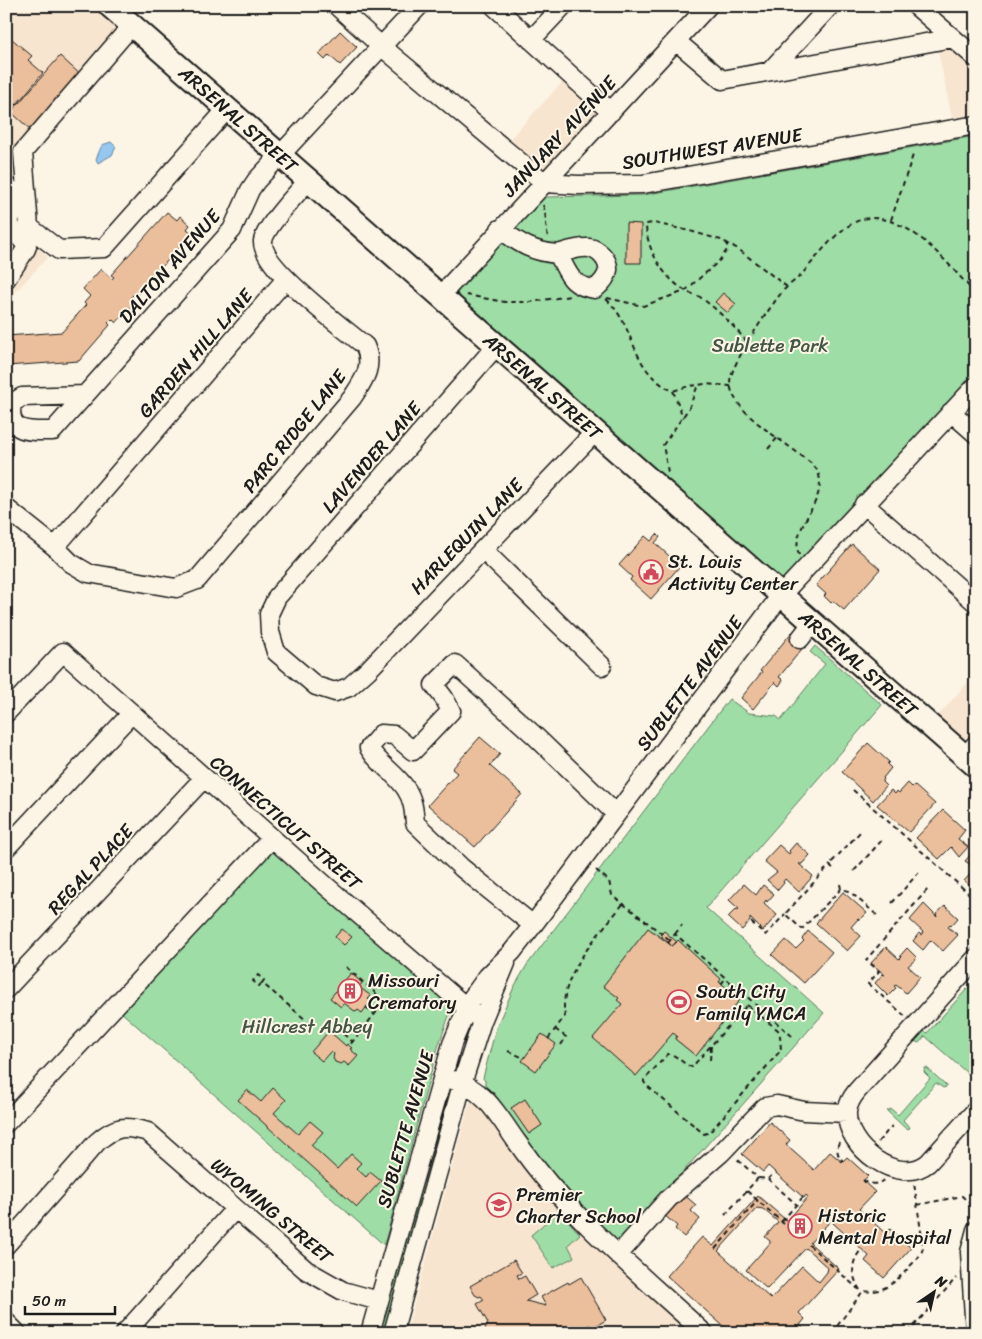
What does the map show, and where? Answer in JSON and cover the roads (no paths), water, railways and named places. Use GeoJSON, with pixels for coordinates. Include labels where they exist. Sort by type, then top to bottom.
{"type":"FeatureCollection","features":[{"type":"Feature","properties":{"kind":"main road","name":"ARSENAL STREET"},"geometry":{"type":"LineString","coordinates":[[110,6],[782,594],[807,630],[972,755]]}},
{"type":"Feature","properties":{"kind":"street"},"geometry":{"type":"LineString","coordinates":[[337,6],[545,182]]}},
{"type":"Feature","properties":{"kind":"street","name":"DALTON AVENUE"},"geometry":{"type":"LineString","coordinates":[[84,395],[232,230],[250,190],[280,154],[419,6]]}},
{"type":"Feature","properties":{"kind":"street"},"geometry":{"type":"LineString","coordinates":[[494,6],[612,112]]}},
{"type":"Feature","properties":{"kind":"street"},"geometry":{"type":"LineString","coordinates":[[531,40],[563,6]]}},
{"type":"Feature","properties":{"kind":"street","name":"JANUARY AVENUE"},"geometry":{"type":"LineString","coordinates":[[440,296],[708,6]]}},
{"type":"Feature","properties":{"kind":"street"},"geometry":{"type":"LineString","coordinates":[[770,71],[830,6]]}},
{"type":"Feature","properties":{"kind":"street"},"geometry":{"type":"LineString","coordinates":[[916,6],[976,58]]}},
{"type":"Feature","properties":{"kind":"street"},"geometry":{"type":"LineString","coordinates":[[132,25],[23,152],[29,227],[59,250],[104,248],[228,108]]}},
{"type":"Feature","properties":{"kind":"street"},"geometry":{"type":"LineString","coordinates":[[676,41],[722,80],[953,38]]}},
{"type":"Feature","properties":{"kind":"street","name":"SOUTHWEST AVENUE"},"geometry":{"type":"LineString","coordinates":[[545,182],[578,185],[644,184],[976,125]]}},
{"type":"Feature","properties":{"kind":"street"},"geometry":{"type":"LineString","coordinates":[[286,279],[271,262],[264,249],[263,240],[269,227],[309,180]]}},
{"type":"Feature","properties":{"kind":"street"},"geometry":{"type":"LineString","coordinates":[[6,186],[10,189],[11,213],[8,227],[27,246],[6,279]]}},
{"type":"Feature","properties":{"kind":"street"},"geometry":{"type":"LineString","coordinates":[[500,230],[515,241],[539,252],[556,253]]}},
{"type":"Feature","properties":{"kind":"street","name":"GARDEN HILL LANE"},"geometry":{"type":"LineString","coordinates":[[55,547],[286,279]]}},
{"type":"Feature","properties":{"kind":"street","name":"PARC RIDGE LANE"},"geometry":{"type":"LineString","coordinates":[[55,547],[71,563],[88,573],[174,587],[197,580],[352,398],[365,376],[370,357],[365,346],[286,279]]}},
{"type":"Feature","properties":{"kind":"street","name":"LAVENDER LANE"},"geometry":{"type":"LineString","coordinates":[[277,597],[497,345]]}},
{"type":"Feature","properties":{"kind":"street","name":"SUBLETTE AVENUE"},"geometry":{"type":"LineString","coordinates":[[370,1333],[442,1076],[467,1007],[488,977],[512,952],[782,594],[976,386]]}},
{"type":"Feature","properties":{"kind":"street"},"geometry":{"type":"LineString","coordinates":[[951,412],[976,434]]}},
{"type":"Feature","properties":{"kind":"street","name":"HARLEQUIN LANE"},"geometry":{"type":"LineString","coordinates":[[277,597],[269,614],[270,632],[276,652],[316,686],[335,692],[349,687],[368,670],[596,431]]}},
{"type":"Feature","properties":{"kind":"street"},"geometry":{"type":"LineString","coordinates":[[864,504],[976,603]]}},
{"type":"Feature","properties":{"kind":"street"},"geometry":{"type":"LineString","coordinates":[[6,508],[55,547]]}},
{"type":"Feature","properties":{"kind":"street"},"geometry":{"type":"LineString","coordinates":[[483,550],[602,666]]}},
{"type":"Feature","properties":{"kind":"street","name":"CONNECTICUT STREET"},"geometry":{"type":"LineString","coordinates":[[6,713],[63,652],[482,1021]]}},
{"type":"Feature","properties":{"kind":"street"},"geometry":{"type":"LineString","coordinates":[[532,925],[462,868],[415,823],[413,804],[406,788],[374,758],[369,748],[381,734],[394,735],[413,751],[451,711],[434,685],[455,664],[534,735],[616,814]]}},
{"type":"Feature","properties":{"kind":"street"},"geometry":{"type":"LineString","coordinates":[[6,848],[132,713]]}},
{"type":"Feature","properties":{"kind":"street","name":"REGAL PLACE"},"geometry":{"type":"LineString","coordinates":[[6,989],[204,778]]}},
{"type":"Feature","properties":{"kind":"street"},"geometry":{"type":"LineString","coordinates":[[6,1123],[272,838]]}},
{"type":"Feature","properties":{"kind":"street","name":"SUBLETTE AVENUE"},"geometry":{"type":"LineString","coordinates":[[393,1333],[462,1082],[482,1021],[512,952]]}},
{"type":"Feature","properties":{"kind":"street"},"geometry":{"type":"LineString","coordinates":[[976,958],[857,1091],[852,1098],[847,1113],[852,1132],[868,1154],[888,1167],[909,1171],[921,1169],[928,1163],[976,1110]]}},
{"type":"Feature","properties":{"kind":"street"},"geometry":{"type":"LineString","coordinates":[[442,1076],[470,1086],[489,1102],[546,1182],[574,1214],[704,1333]]}},
{"type":"Feature","properties":{"kind":"street"},"geometry":{"type":"LineString","coordinates":[[618,1255],[669,1198],[721,1153],[765,1108],[777,1104],[804,1111],[847,1113]]}},
{"type":"Feature","properties":{"kind":"street","name":"WYOMING STREET"},"geometry":{"type":"LineString","coordinates":[[6,1245],[107,1132],[133,1127],[148,1132],[306,1270],[342,1291],[379,1301]]}},
{"type":"Feature","properties":{"kind":"street"},"geometry":{"type":"LineString","coordinates":[[125,1333],[235,1209]]}},
{"type":"Feature","properties":{"kind":"street"},"geometry":{"type":"LineString","coordinates":[[975,1333],[970,1252],[976,1230]]}},
{"type":"Feature","properties":{"kind":"water"},"geometry":{"type":"Polygon","coordinates":[[[111,142],[116,147],[112,155],[98,163],[96,159],[102,145],[111,142]]]}},
{"type":"Feature","properties":{"kind":"place","name":"St. Louis Activity Center"},"geometry":{"type":"Point","coordinates":[651,572]}},
{"type":"Feature","properties":{"kind":"place","name":"Missouri Crematory"},"geometry":{"type":"Point","coordinates":[350,991]}},
{"type":"Feature","properties":{"kind":"place","name":"South City Family YMCA"},"geometry":{"type":"Point","coordinates":[679,1002]}},
{"type":"Feature","properties":{"kind":"place","name":"Premier Charter School"},"geometry":{"type":"Point","coordinates":[499,1205]}},
{"type":"Feature","properties":{"kind":"place","name":"Historic Mental Hospital"},"geometry":{"type":"Point","coordinates":[800,1226]}},
{"type":"Feature","properties":{"kind":"park label","name":"Sublette Park"},"geometry":{"type":"Point","coordinates":[770,345]}},
{"type":"Feature","properties":{"kind":"park label","name":"Hillcrest Abbey"},"geometry":{"type":"Point","coordinates":[307,1026]}}]}
